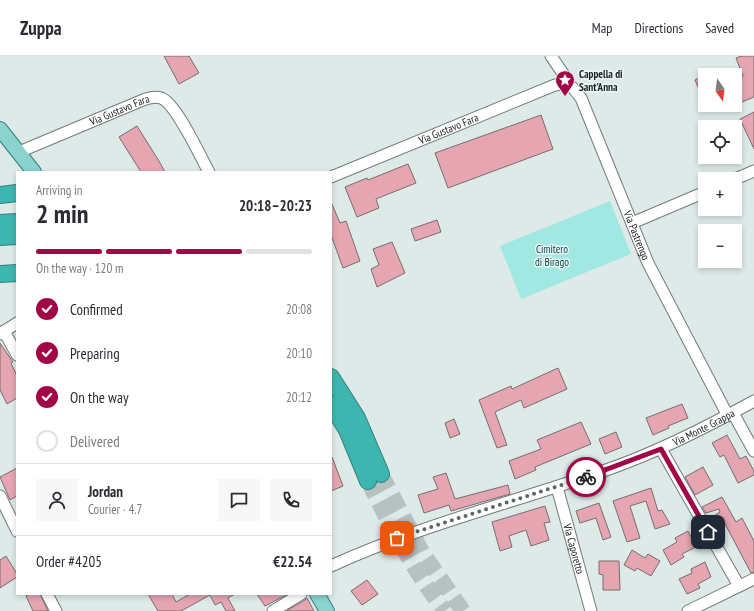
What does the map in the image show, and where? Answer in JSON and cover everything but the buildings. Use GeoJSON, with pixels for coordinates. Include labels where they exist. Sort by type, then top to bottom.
{"type":"FeatureCollection","features":[{"type":"Feature","properties":{"kind":"highway"},"geometry":{"type":"LineString","coordinates":[[0,195],[16,193]]}},
{"type":"Feature","properties":{"kind":"highway"},"geometry":{"type":"LineString","coordinates":[[0,223],[16,222]]}},
{"type":"Feature","properties":{"kind":"highway"},"geometry":{"type":"LineString","coordinates":[[0,237],[16,236]]}},
{"type":"Feature","properties":{"kind":"highway"},"geometry":{"type":"LineString","coordinates":[[0,274],[16,273]]}},
{"type":"Feature","properties":{"kind":"highway"},"geometry":{"type":"LineString","coordinates":[[332,379],[357,418],[374,478],[332,406]]}},
{"type":"Feature","properties":{"kind":"main road"},"geometry":{"type":"LineString","coordinates":[[0,129],[33,171]]}},
{"type":"Feature","properties":{"kind":"main road"},"geometry":{"type":"LineString","coordinates":[[317,595],[327,611]]}},
{"type":"Feature","properties":{"kind":"street","name":"Via Pastrengo"},"geometry":{"type":"LineString","coordinates":[[550,56],[564,75],[566,83],[573,88],[581,98],[648,263],[730,414],[754,451]]}},
{"type":"Feature","properties":{"kind":"street","name":"Via Gustavo Fara"},"geometry":{"type":"LineString","coordinates":[[332,177],[555,85],[566,83]]}},
{"type":"Feature","properties":{"kind":"street","name":"Via Gustavo Fara"},"geometry":{"type":"LineString","coordinates":[[19,152],[143,100],[151,97],[160,97],[169,102],[176,112],[208,171]]}},
{"type":"Feature","properties":{"kind":"street"},"geometry":{"type":"LineString","coordinates":[[742,176],[754,171]]}},
{"type":"Feature","properties":{"kind":"street"},"geometry":{"type":"LineString","coordinates":[[632,223],[698,195]]}},
{"type":"Feature","properties":{"kind":"street"},"geometry":{"type":"LineString","coordinates":[[16,324],[2,332],[16,353]]}},
{"type":"Feature","properties":{"kind":"street","name":"Via Monte Grappa"},"geometry":{"type":"LineString","coordinates":[[333,567],[385,542],[557,487],[661,449],[754,401]]}},
{"type":"Feature","properties":{"kind":"street"},"geometry":{"type":"LineString","coordinates":[[661,449],[739,586]]}},
{"type":"Feature","properties":{"kind":"street","name":"Via Caporetto"},"geometry":{"type":"LineString","coordinates":[[557,487],[591,611]]}},
{"type":"Feature","properties":{"kind":"street"},"geometry":{"type":"LineString","coordinates":[[0,496],[16,529]]}},
{"type":"Feature","properties":{"kind":"street"},"geometry":{"type":"LineString","coordinates":[[688,611],[754,579]]}},
{"type":"Feature","properties":{"kind":"street"},"geometry":{"type":"LineString","coordinates":[[48,595],[56,611]]}},
{"type":"Feature","properties":{"kind":"street"},"geometry":{"type":"LineString","coordinates":[[273,611],[300,595]]}},
{"type":"Feature","properties":{"kind":"green space","name":"Cimitero di Birago"},"geometry":{"type":"Polygon","coordinates":[[[610,201],[631,254],[521,299],[500,246],[610,201]]]}},
{"type":"Feature","properties":{"kind":"tunnel"},"geometry":{"type":"LineString","coordinates":[[381,474],[422,552],[463,611]]}},
{"type":"Feature","properties":{"kind":"tunnel"},"geometry":{"type":"LineString","coordinates":[[368,481],[394,532],[433,596],[445,611]]}},
{"type":"Feature","properties":{"kind":"way so far"},"geometry":{"type":"LineString","coordinates":[[397,538],[433,525],[586,477]]}},
{"type":"Feature","properties":{"kind":"place","name":"Cappella di Sant'Anna"},"geometry":{"type":"Point","coordinates":[565,97]}},
{"type":"Feature","properties":{"kind":"route"},"geometry":{"type":"LineString","coordinates":[[586,477],[661,449],[708,532]]}}]}
